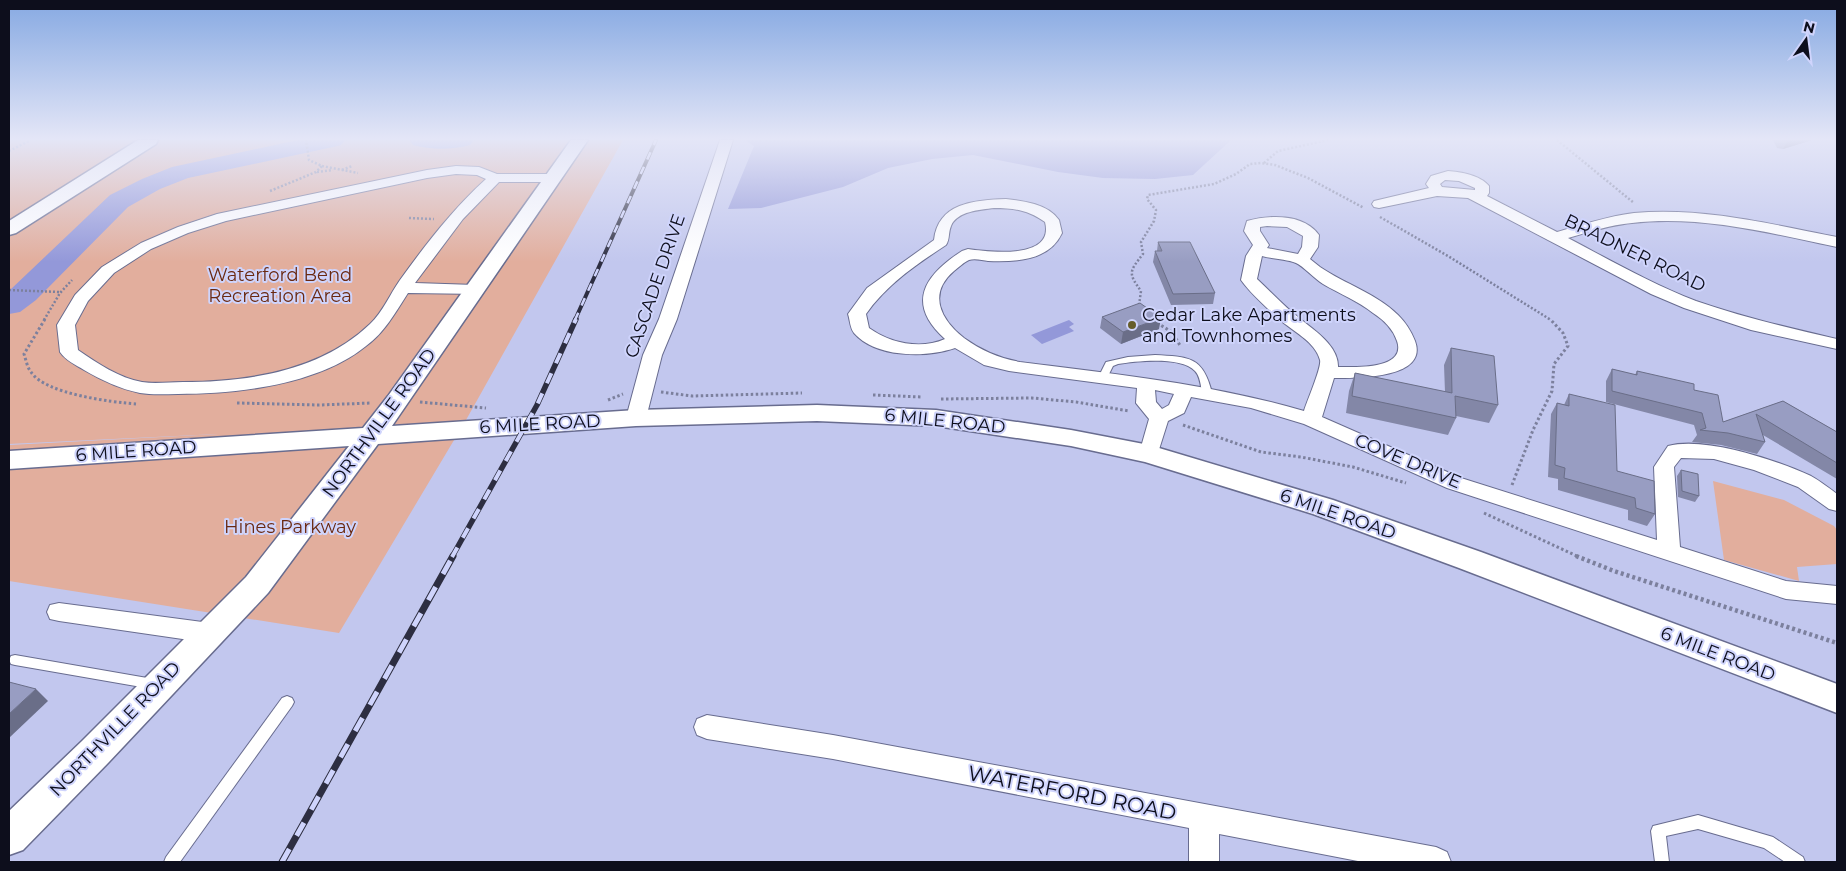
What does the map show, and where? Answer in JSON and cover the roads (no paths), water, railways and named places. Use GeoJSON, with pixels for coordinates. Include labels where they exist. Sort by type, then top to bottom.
{"type":"FeatureCollection","features":[{"type":"Feature","properties":{"kind":"street"},"geometry":{"type":"LineString","coordinates":[[9,229],[86,181]]}},
{"type":"Feature","properties":{"kind":"street"},"geometry":{"type":"LineString","coordinates":[[395,181],[222,217],[146,246],[108,270],[81,299],[66,325],[68,352],[98,373],[141,387],[187,389],[242,386],[299,373],[348,350],[378,326],[403,288],[474,196],[492,181]]}},
{"type":"Feature","properties":{"kind":"street","name":"NORTHVILLE ROAD"},"geometry":{"type":"LineString","coordinates":[[9,838],[257,584],[372,435],[552,181]]}},
{"type":"Feature","properties":{"kind":"street","name":"CASCADE DRIVE"},"geometry":{"type":"LineString","coordinates":[[636,418],[650,358],[668,319],[714,181]]}},
{"type":"Feature","properties":{"kind":"street","name":"BRADNER ROAD"},"geometry":{"type":"LineString","coordinates":[[1379,204],[1436,190],[1463,192],[1480,197],[1656,290],[1690,304],[1756,326],[1837,344]]}},
{"type":"Feature","properties":{"kind":"street"},"geometry":{"type":"LineString","coordinates":[[941,242],[968,254],[1012,256],[1034,253],[1050,244],[1055,233],[1052,220],[1039,211],[1026,206],[995,203],[970,208],[951,216],[944,224],[941,242],[915,259],[873,292],[857,314],[861,330],[879,343],[916,350],[946,346],[956,341]]}},
{"type":"Feature","properties":{"kind":"street"},"geometry":{"type":"LineString","coordinates":[[1555,237],[1610,222],[1649,217],[1684,217],[1724,221],[1837,242]]}},
{"type":"Feature","properties":{"kind":"street"},"geometry":{"type":"LineString","coordinates":[[1302,260],[1310,247],[1311,235],[1306,230],[1290,224],[1261,221],[1252,224],[1252,231],[1261,245],[1254,256],[1249,280],[1286,316],[1315,338],[1329,360],[1328,373],[1323,381],[1311,420]]}},
{"type":"Feature","properties":{"kind":"street"},"geometry":{"type":"LineString","coordinates":[[1258,252],[1302,260],[1321,276],[1391,317],[1404,332],[1408,350],[1404,360],[1386,370],[1328,373]]}},
{"type":"Feature","properties":{"kind":"street","name":"COVE DRIVE"},"geometry":{"type":"LineString","coordinates":[[968,254],[945,271],[934,285],[930,301],[936,322],[956,341],[980,356],[1000,364],[1146,383],[1254,403],[1311,420],[1454,483],[1786,590],[1837,595]]}},
{"type":"Feature","properties":{"kind":"street"},"geometry":{"type":"LineString","coordinates":[[403,288],[475,290]]}},
{"type":"Feature","properties":{"kind":"street"},"geometry":{"type":"LineString","coordinates":[[1146,383],[1146,403],[1159,418]]}},
{"type":"Feature","properties":{"kind":"street"},"geometry":{"type":"LineString","coordinates":[[1149,454],[1159,418],[1177,409],[1185,389]]}},
{"type":"Feature","properties":{"kind":"street","name":"6 MILE ROAD"},"geometry":{"type":"LineString","coordinates":[[9,460],[636,418],[817,413],[936,418],[1071,438],[1149,454],[1323,507],[1479,563],[1837,699]]}},
{"type":"Feature","properties":{"kind":"street"},"geometry":{"type":"LineString","coordinates":[[1668,552],[1664,467],[1675,451],[1714,452],[1761,465],[1805,482],[1837,504]]}},
{"type":"Feature","properties":{"kind":"street"},"geometry":{"type":"LineString","coordinates":[[59,612],[210,633]]}},
{"type":"Feature","properties":{"kind":"street","name":"WATERFORD ROAD"},"geometry":{"type":"LineString","coordinates":[[707,727],[833,747],[1436,862]]}},
{"type":"Feature","properties":{"kind":"street"},"geometry":{"type":"LineString","coordinates":[[1204,819],[1204,862]]}},
{"type":"Feature","properties":{"kind":"lane"},"geometry":{"type":"LineString","coordinates":[[1103,378],[1109,364],[1118,360],[1173,360],[1197,366],[1202,374],[1207,393]]}},
{"type":"Feature","properties":{"kind":"lane"},"geometry":{"type":"LineString","coordinates":[[15,660],[158,685]]}},
{"type":"Feature","properties":{"kind":"lane"},"geometry":{"type":"LineString","coordinates":[[171,862],[287,702]]}},
{"type":"Feature","properties":{"kind":"lane"},"geometry":{"type":"LineString","coordinates":[[1662,862],[1658,831],[1698,822],[1768,842],[1798,862]]}},
{"type":"Feature","properties":{"kind":"water"},"geometry":{"type":"Polygon","coordinates":[[[740,181],[858,181],[843,187],[761,208],[728,209],[740,181]]]}},
{"type":"Feature","properties":{"kind":"water"},"geometry":{"type":"Polygon","coordinates":[[[1069,320],[1074,324],[1069,327],[1074,331],[1042,344],[1031,335],[1069,320]]]}},
{"type":"Feature","properties":{"kind":"waterway"},"geometry":{"type":"LineString","coordinates":[[9,305],[25,294],[119,201],[159,181]]}},
{"type":"Feature","properties":{"kind":"railway"},"geometry":{"type":"LineString","coordinates":[[575,320],[638,181]]}},
{"type":"Feature","properties":{"kind":"railway"},"geometry":{"type":"LineString","coordinates":[[452,557],[537,405],[576,319]]}},
{"type":"Feature","properties":{"kind":"railway"},"geometry":{"type":"LineString","coordinates":[[282,862],[453,556]]}},
{"type":"Feature","properties":{"kind":"place","name":"Cedar Lake Apartments and Townhomes"},"geometry":{"type":"Point","coordinates":[1132,325]}},
{"type":"Feature","properties":{"kind":"park label","name":"Waterford Bend Recreation Area"},"geometry":{"type":"Point","coordinates":[280,285]}},
{"type":"Feature","properties":{"kind":"park label","name":"Hines Parkway"},"geometry":{"type":"Point","coordinates":[290,527]}}]}
